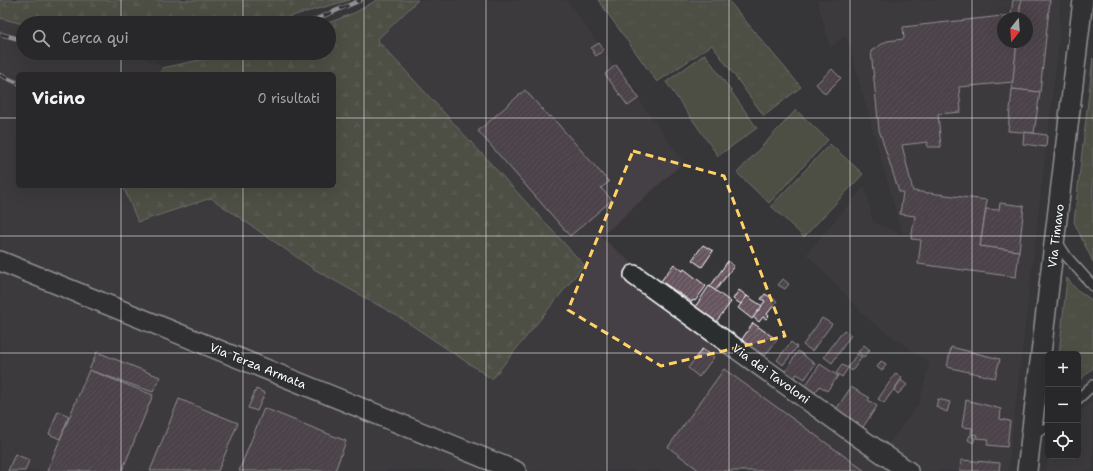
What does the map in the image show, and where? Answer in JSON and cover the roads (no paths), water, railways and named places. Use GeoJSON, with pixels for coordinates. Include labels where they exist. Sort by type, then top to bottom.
{"type":"FeatureCollection","features":[{"type":"Feature","properties":{"kind":"street","name":"Via Timavo"},"geometry":{"type":"LineString","coordinates":[[1027,471],[1040,431],[1056,239],[1083,0]]}},
{"type":"Feature","properties":{"kind":"street","name":"Via Terza Armata"},"geometry":{"type":"LineString","coordinates":[[0,260],[516,471]]}},
{"type":"Feature","properties":{"kind":"street","name":"Via dei Tavoloni"},"geometry":{"type":"LineString","coordinates":[[634,274],[860,438],[908,471]]}},
{"type":"Feature","properties":{"kind":"lane"},"geometry":{"type":"LineString","coordinates":[[1056,239],[1067,257],[1093,286]]}},
{"type":"Feature","properties":{"kind":"lane"},"geometry":{"type":"LineString","coordinates":[[1081,396],[1093,385]]}},
{"type":"Feature","properties":{"kind":"railway"},"geometry":{"type":"LineString","coordinates":[[323,16],[361,0]]}},
{"type":"Feature","properties":{"kind":"railway"},"geometry":{"type":"LineString","coordinates":[[0,34],[16,38]]}},
{"type":"Feature","properties":{"kind":"railway"},"geometry":{"type":"LineString","coordinates":[[0,75],[16,82]]}}]}
